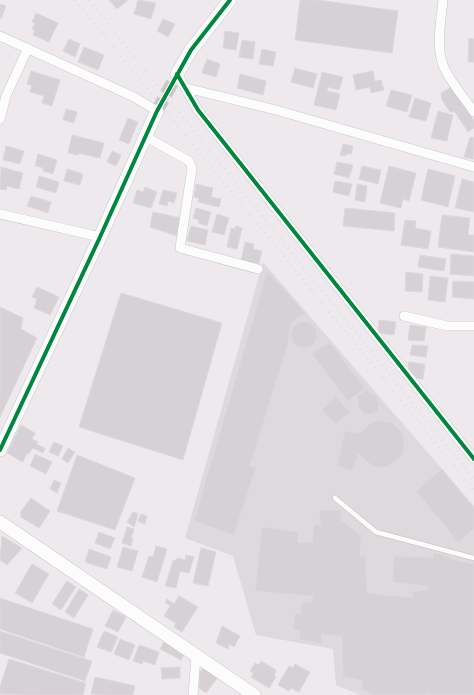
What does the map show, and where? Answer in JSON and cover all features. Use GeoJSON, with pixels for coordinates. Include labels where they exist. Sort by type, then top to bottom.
{"type":"FeatureCollection","features":[{"type":"Feature","properties":{"kind":"street"},"geometry":{"type":"LineString","coordinates":[[230,0],[191,50],[177,74],[198,110],[474,459]]}},
{"type":"Feature","properties":{"kind":"street"},"geometry":{"type":"LineString","coordinates":[[443,0],[440,28],[443,66],[474,112]]}},
{"type":"Feature","properties":{"kind":"street"},"geometry":{"type":"LineString","coordinates":[[0,36],[134,97],[157,111],[100,237],[0,450]]}},
{"type":"Feature","properties":{"kind":"street"},"geometry":{"type":"LineString","coordinates":[[0,119],[6,96],[28,48]]}},
{"type":"Feature","properties":{"kind":"street"},"geometry":{"type":"LineString","coordinates":[[186,88],[276,110],[474,167]]}},
{"type":"Feature","properties":{"kind":"street"},"geometry":{"type":"LineString","coordinates":[[146,137],[189,161],[192,168],[180,248],[258,269]]}},
{"type":"Feature","properties":{"kind":"street"},"geometry":{"type":"LineString","coordinates":[[0,214],[100,237]]}},
{"type":"Feature","properties":{"kind":"street"},"geometry":{"type":"LineString","coordinates":[[404,316],[447,326],[474,326]]}},
{"type":"Feature","properties":{"kind":"street"},"geometry":{"type":"LineString","coordinates":[[0,522],[196,657],[254,695]]}},
{"type":"Feature","properties":{"kind":"street"},"geometry":{"type":"LineString","coordinates":[[194,695],[196,657]]}},
{"type":"Feature","properties":{"kind":"lane"},"geometry":{"type":"LineString","coordinates":[[336,498],[376,532],[474,558]]}},
{"type":"Feature","properties":{"kind":"shaded area"},"geometry":{"type":"Polygon","coordinates":[[[263,262],[474,506],[474,695],[361,695],[336,685],[333,649],[256,635],[233,556],[185,538],[263,262]]]}},
{"type":"Feature","properties":{"kind":"building"},"geometry":{"type":"Polygon","coordinates":[[[109,0],[128,0],[117,9],[109,0]]]}},
{"type":"Feature","properties":{"kind":"building"},"geometry":{"type":"Polygon","coordinates":[[[138,0],[156,3],[151,19],[134,14],[138,0]]]}},
{"type":"Feature","properties":{"kind":"building"},"geometry":{"type":"Polygon","coordinates":[[[300,0],[318,0],[398,11],[392,53],[295,40],[300,0]]]}},
{"type":"Feature","properties":{"kind":"building"},"geometry":{"type":"Polygon","coordinates":[[[0,4],[6,6],[1,19],[0,18],[0,4]]]}},
{"type":"Feature","properties":{"kind":"building"},"geometry":{"type":"Polygon","coordinates":[[[36,13],[58,23],[49,42],[33,35],[35,31],[32,29],[35,23],[32,22],[36,13]]]}},
{"type":"Feature","properties":{"kind":"building"},"geometry":{"type":"Polygon","coordinates":[[[163,19],[175,24],[168,37],[157,31],[163,19]]]}},
{"type":"Feature","properties":{"kind":"building"},"geometry":{"type":"Polygon","coordinates":[[[225,31],[239,33],[236,50],[223,48],[225,31]]]}},
{"type":"Feature","properties":{"kind":"building"},"geometry":{"type":"Polygon","coordinates":[[[469,38],[474,39],[474,62],[468,62],[469,38]]]}},
{"type":"Feature","properties":{"kind":"building"},"geometry":{"type":"Polygon","coordinates":[[[69,39],[80,44],[75,57],[63,51],[69,39]]]}},
{"type":"Feature","properties":{"kind":"building"},"geometry":{"type":"Polygon","coordinates":[[[242,40],[255,42],[253,59],[239,57],[242,40]]]}},
{"type":"Feature","properties":{"kind":"building"},"geometry":{"type":"Polygon","coordinates":[[[84,47],[104,55],[98,70],[78,62],[84,47]]]}},
{"type":"Feature","properties":{"kind":"building"},"geometry":{"type":"Polygon","coordinates":[[[262,49],[276,52],[273,66],[259,64],[262,49]]]}},
{"type":"Feature","properties":{"kind":"building"},"geometry":{"type":"Polygon","coordinates":[[[207,59],[220,64],[216,77],[202,73],[207,59]]]}},
{"type":"Feature","properties":{"kind":"building"},"geometry":{"type":"Polygon","coordinates":[[[295,68],[317,74],[313,88],[291,82],[295,68]]]}},
{"type":"Feature","properties":{"kind":"building"},"geometry":{"type":"Polygon","coordinates":[[[31,71],[60,80],[52,106],[42,103],[44,96],[30,92],[32,86],[27,84],[31,71]]]}},
{"type":"Feature","properties":{"kind":"building"},"geometry":{"type":"Polygon","coordinates":[[[373,71],[375,81],[381,80],[384,90],[371,93],[370,87],[356,90],[353,75],[373,71]]]}},
{"type":"Feature","properties":{"kind":"building"},"geometry":{"type":"Polygon","coordinates":[[[322,72],[343,77],[339,90],[328,87],[327,91],[340,94],[336,110],[314,105],[322,72]]]}},
{"type":"Feature","properties":{"kind":"building"},"geometry":{"type":"Polygon","coordinates":[[[240,74],[266,81],[263,95],[237,88],[240,74]]]}},
{"type":"Feature","properties":{"kind":"building"},"geometry":{"type":"Polygon","coordinates":[[[453,86],[474,121],[474,128],[468,132],[455,112],[450,112],[442,100],[441,93],[453,86]]]}},
{"type":"Feature","properties":{"kind":"building"},"geometry":{"type":"Polygon","coordinates":[[[391,90],[412,95],[407,112],[386,106],[391,90]]]}},
{"type":"Feature","properties":{"kind":"building"},"geometry":{"type":"Polygon","coordinates":[[[415,98],[431,103],[426,121],[409,117],[415,98]]]}},
{"type":"Feature","properties":{"kind":"building"},"geometry":{"type":"Polygon","coordinates":[[[66,109],[77,112],[74,123],[63,120],[66,109]]]}},
{"type":"Feature","properties":{"kind":"building"},"geometry":{"type":"Polygon","coordinates":[[[438,111],[453,115],[447,141],[431,138],[438,111]]]}},
{"type":"Feature","properties":{"kind":"building"},"geometry":{"type":"Polygon","coordinates":[[[128,118],[138,122],[129,144],[119,140],[128,118]]]}},
{"type":"Feature","properties":{"kind":"building"},"geometry":{"type":"Polygon","coordinates":[[[72,135],[104,143],[100,158],[78,153],[78,155],[68,153],[72,135]]]}},
{"type":"Feature","properties":{"kind":"building"},"geometry":{"type":"Polygon","coordinates":[[[470,137],[474,138],[473,159],[464,157],[470,137]]]}},
{"type":"Feature","properties":{"kind":"building"},"geometry":{"type":"Polygon","coordinates":[[[343,144],[353,146],[351,154],[346,154],[346,156],[340,155],[343,144]]]}},
{"type":"Feature","properties":{"kind":"building"},"geometry":{"type":"Polygon","coordinates":[[[6,146],[24,151],[20,164],[3,160],[6,146]]]}},
{"type":"Feature","properties":{"kind":"building"},"geometry":{"type":"Polygon","coordinates":[[[112,151],[121,155],[116,166],[107,162],[112,151]]]}},
{"type":"Feature","properties":{"kind":"building"},"geometry":{"type":"Polygon","coordinates":[[[38,154],[57,160],[53,174],[43,171],[44,168],[35,166],[38,154]]]}},
{"type":"Feature","properties":{"kind":"building"},"geometry":{"type":"Polygon","coordinates":[[[337,162],[353,165],[349,178],[334,174],[337,162]]]}},
{"type":"Feature","properties":{"kind":"building"},"geometry":{"type":"Polygon","coordinates":[[[362,166],[381,170],[378,184],[359,179],[362,166]]]}},
{"type":"Feature","properties":{"kind":"building"},"geometry":{"type":"Polygon","coordinates":[[[389,166],[416,173],[409,201],[403,199],[401,208],[380,203],[389,166]]]}},
{"type":"Feature","properties":{"kind":"building"},"geometry":{"type":"Polygon","coordinates":[[[1,167],[23,173],[19,189],[7,186],[6,190],[0,189],[1,167]]]}},
{"type":"Feature","properties":{"kind":"building"},"geometry":{"type":"Polygon","coordinates":[[[67,169],[83,174],[80,185],[64,181],[67,169]]]}},
{"type":"Feature","properties":{"kind":"building"},"geometry":{"type":"Polygon","coordinates":[[[428,169],[455,176],[448,207],[421,200],[428,169]]]}},
{"type":"Feature","properties":{"kind":"building"},"geometry":{"type":"Polygon","coordinates":[[[39,176],[59,182],[56,193],[36,187],[39,176]]]}},
{"type":"Feature","properties":{"kind":"building"},"geometry":{"type":"Polygon","coordinates":[[[462,179],[474,182],[474,212],[455,208],[462,179]]]}},
{"type":"Feature","properties":{"kind":"building"},"geometry":{"type":"Polygon","coordinates":[[[335,181],[352,184],[349,196],[333,192],[335,181]]]}},
{"type":"Feature","properties":{"kind":"building"},"geometry":{"type":"Polygon","coordinates":[[[196,184],[213,188],[211,197],[221,199],[219,207],[198,202],[199,198],[194,197],[196,184]]]}},
{"type":"Feature","properties":{"kind":"building"},"geometry":{"type":"Polygon","coordinates":[[[357,184],[367,186],[365,202],[355,200],[357,184]]]}},
{"type":"Feature","properties":{"kind":"building"},"geometry":{"type":"Polygon","coordinates":[[[145,187],[157,192],[151,208],[133,203],[137,190],[143,192],[145,187]]]}},
{"type":"Feature","properties":{"kind":"building"},"geometry":{"type":"Polygon","coordinates":[[[163,190],[177,193],[174,203],[168,201],[167,206],[159,204],[163,190]]]}},
{"type":"Feature","properties":{"kind":"building"},"geometry":{"type":"Polygon","coordinates":[[[31,196],[51,202],[48,213],[27,206],[31,196]]]}},
{"type":"Feature","properties":{"kind":"building"},"geometry":{"type":"Polygon","coordinates":[[[196,208],[211,212],[207,226],[198,223],[199,220],[193,218],[196,208]]]}},
{"type":"Feature","properties":{"kind":"building"},"geometry":{"type":"Polygon","coordinates":[[[345,208],[395,213],[394,231],[343,226],[345,208]]]}},
{"type":"Feature","properties":{"kind":"building"},"geometry":{"type":"Polygon","coordinates":[[[153,212],[181,218],[177,236],[150,227],[153,212]]]}},
{"type":"Feature","properties":{"kind":"building"},"geometry":{"type":"Polygon","coordinates":[[[217,214],[229,218],[224,235],[212,232],[217,214]]]}},
{"type":"Feature","properties":{"kind":"building"},"geometry":{"type":"Polygon","coordinates":[[[442,215],[470,218],[468,235],[474,235],[474,252],[438,247],[442,215]]]}},
{"type":"Feature","properties":{"kind":"building"},"geometry":{"type":"Polygon","coordinates":[[[405,220],[416,221],[415,228],[431,231],[428,249],[401,245],[405,220]]]}},
{"type":"Feature","properties":{"kind":"building"},"geometry":{"type":"Polygon","coordinates":[[[191,226],[208,230],[205,245],[187,241],[191,226]]]}},
{"type":"Feature","properties":{"kind":"building"},"geometry":{"type":"Polygon","coordinates":[[[236,226],[242,228],[237,249],[227,247],[231,228],[235,229],[236,226]]]}},
{"type":"Feature","properties":{"kind":"building"},"geometry":{"type":"Polygon","coordinates":[[[245,242],[254,244],[253,249],[262,251],[259,264],[241,261],[245,242]]]}},
{"type":"Feature","properties":{"kind":"building"},"geometry":{"type":"Polygon","coordinates":[[[451,254],[474,256],[474,276],[450,274],[451,254]]]}},
{"type":"Feature","properties":{"kind":"building"},"geometry":{"type":"Polygon","coordinates":[[[420,255],[446,259],[444,271],[418,267],[420,255]]]}},
{"type":"Feature","properties":{"kind":"building"},"geometry":{"type":"Polygon","coordinates":[[[267,271],[306,314],[292,322],[288,344],[250,466],[256,468],[234,535],[194,521],[267,271]]]}},
{"type":"Feature","properties":{"kind":"building"},"geometry":{"type":"Polygon","coordinates":[[[406,272],[423,274],[422,292],[405,291],[406,272]]]}},
{"type":"Feature","properties":{"kind":"building"},"geometry":{"type":"Polygon","coordinates":[[[430,276],[448,278],[445,302],[428,300],[430,276]]]}},
{"type":"Feature","properties":{"kind":"building"},"geometry":{"type":"Polygon","coordinates":[[[453,281],[474,282],[474,299],[452,297],[453,281]]]}},
{"type":"Feature","properties":{"kind":"building"},"geometry":{"type":"Polygon","coordinates":[[[37,287],[59,297],[50,315],[34,308],[37,299],[32,297],[37,287]]]}},
{"type":"Feature","properties":{"kind":"building"},"geometry":{"type":"Polygon","coordinates":[[[121,293],[222,323],[183,460],[79,427],[121,293]]]}},
{"type":"Feature","properties":{"kind":"building"},"geometry":{"type":"Polygon","coordinates":[[[0,307],[23,318],[21,329],[37,338],[0,417],[0,307]]]}},
{"type":"Feature","properties":{"kind":"building"},"geometry":{"type":"Polygon","coordinates":[[[379,320],[396,322],[394,335],[378,333],[379,320]]]}},
{"type":"Feature","properties":{"kind":"building"},"geometry":{"type":"Polygon","coordinates":[[[304,322],[313,326],[317,335],[313,344],[304,348],[295,344],[291,335],[295,326],[304,322]]]}},
{"type":"Feature","properties":{"kind":"building"},"geometry":{"type":"Polygon","coordinates":[[[410,325],[426,327],[424,341],[408,340],[410,325]]]}},
{"type":"Feature","properties":{"kind":"building"},"geometry":{"type":"Polygon","coordinates":[[[329,342],[365,388],[348,401],[312,354],[329,342]]]}},
{"type":"Feature","properties":{"kind":"building"},"geometry":{"type":"Polygon","coordinates":[[[412,345],[428,346],[426,357],[410,355],[412,345]]]}},
{"type":"Feature","properties":{"kind":"building"},"geometry":{"type":"Polygon","coordinates":[[[408,362],[425,364],[423,379],[413,378],[409,372],[408,362]]]}},
{"type":"Feature","properties":{"kind":"building"},"geometry":{"type":"Polygon","coordinates":[[[365,390],[376,396],[379,403],[378,410],[372,414],[365,414],[358,407],[359,400],[357,397],[365,390]]]}},
{"type":"Feature","properties":{"kind":"building"},"geometry":{"type":"Polygon","coordinates":[[[336,397],[350,412],[335,424],[322,410],[336,397]]]}},
{"type":"Feature","properties":{"kind":"building"},"geometry":{"type":"Polygon","coordinates":[[[378,420],[393,423],[404,435],[404,450],[401,457],[388,466],[381,467],[373,466],[358,454],[352,471],[337,466],[345,431],[360,433],[371,423],[378,420]]]}},
{"type":"Feature","properties":{"kind":"building"},"geometry":{"type":"Polygon","coordinates":[[[21,425],[35,433],[32,439],[38,442],[36,444],[45,448],[43,453],[33,448],[29,454],[27,453],[23,462],[7,453],[21,425]]]}},
{"type":"Feature","properties":{"kind":"building"},"geometry":{"type":"Polygon","coordinates":[[[54,442],[63,446],[58,456],[49,452],[54,442]]]}},
{"type":"Feature","properties":{"kind":"building"},"geometry":{"type":"Polygon","coordinates":[[[68,448],[75,452],[68,463],[62,459],[68,448]]]}},
{"type":"Feature","properties":{"kind":"building"},"geometry":{"type":"Polygon","coordinates":[[[35,454],[52,462],[46,474],[30,466],[35,454]]]}},
{"type":"Feature","properties":{"kind":"building"},"geometry":{"type":"Polygon","coordinates":[[[77,455],[135,478],[115,530],[57,511],[77,455]]]}},
{"type":"Feature","properties":{"kind":"building"},"geometry":{"type":"Polygon","coordinates":[[[442,469],[474,508],[474,529],[458,542],[416,491],[442,469]]]}},
{"type":"Feature","properties":{"kind":"building"},"geometry":{"type":"Polygon","coordinates":[[[54,480],[61,483],[57,493],[50,489],[54,480]]]}},
{"type":"Feature","properties":{"kind":"building"},"geometry":{"type":"Polygon","coordinates":[[[31,498],[50,511],[39,528],[21,517],[21,511],[31,498]]]}},
{"type":"Feature","properties":{"kind":"building"},"geometry":{"type":"Polygon","coordinates":[[[319,510],[341,510],[341,520],[361,535],[360,557],[365,556],[367,593],[413,598],[411,592],[428,590],[427,586],[393,582],[394,556],[433,558],[433,552],[459,561],[474,564],[474,695],[433,695],[427,693],[426,695],[373,695],[362,689],[362,681],[343,676],[342,636],[322,634],[321,644],[299,639],[300,631],[293,629],[295,613],[300,614],[302,602],[311,602],[313,596],[255,591],[262,527],[298,532],[298,543],[313,542],[313,524],[321,525],[319,510]]]}},
{"type":"Feature","properties":{"kind":"building"},"geometry":{"type":"Polygon","coordinates":[[[133,512],[138,514],[134,527],[127,522],[133,512]]]}},
{"type":"Feature","properties":{"kind":"building"},"geometry":{"type":"Polygon","coordinates":[[[141,514],[147,516],[145,524],[138,521],[141,514]]]}},
{"type":"Feature","properties":{"kind":"building"},"geometry":{"type":"Polygon","coordinates":[[[127,527],[134,529],[131,539],[133,539],[131,546],[122,543],[127,527]]]}},
{"type":"Feature","properties":{"kind":"building"},"geometry":{"type":"Polygon","coordinates":[[[99,532],[115,538],[110,549],[95,543],[99,532]]]}},
{"type":"Feature","properties":{"kind":"building"},"geometry":{"type":"Polygon","coordinates":[[[2,536],[22,548],[7,565],[0,560],[2,536]]]}},
{"type":"Feature","properties":{"kind":"building"},"geometry":{"type":"Polygon","coordinates":[[[156,546],[167,549],[157,582],[142,577],[149,556],[153,557],[156,546]]]}},
{"type":"Feature","properties":{"kind":"building"},"geometry":{"type":"Polygon","coordinates":[[[123,547],[138,551],[132,571],[117,567],[123,547]]]}},
{"type":"Feature","properties":{"kind":"building"},"geometry":{"type":"Polygon","coordinates":[[[201,548],[216,552],[208,586],[193,583],[201,548]]]}},
{"type":"Feature","properties":{"kind":"building"},"geometry":{"type":"Polygon","coordinates":[[[89,549],[111,557],[107,569],[85,562],[89,549]]]}},
{"type":"Feature","properties":{"kind":"building"},"geometry":{"type":"Polygon","coordinates":[[[186,555],[194,557],[189,573],[180,571],[176,588],[165,586],[173,561],[179,558],[185,560],[186,555]]]}},
{"type":"Feature","properties":{"kind":"building"},"geometry":{"type":"Polygon","coordinates":[[[32,564],[49,574],[32,603],[15,593],[32,564]]]}},
{"type":"Feature","properties":{"kind":"building"},"geometry":{"type":"Polygon","coordinates":[[[67,581],[76,587],[61,610],[52,604],[67,581]]]}},
{"type":"Feature","properties":{"kind":"building"},"geometry":{"type":"Polygon","coordinates":[[[79,589],[88,595],[74,618],[65,612],[79,589]]]}},
{"type":"Feature","properties":{"kind":"building"},"geometry":{"type":"Polygon","coordinates":[[[179,596],[198,607],[182,632],[174,627],[176,623],[164,616],[170,606],[165,602],[167,599],[174,604],[179,596]]]}},
{"type":"Feature","properties":{"kind":"building"},"geometry":{"type":"Polygon","coordinates":[[[0,598],[93,629],[84,657],[0,629],[0,598]]]}},
{"type":"Feature","properties":{"kind":"building"},"geometry":{"type":"Polygon","coordinates":[[[113,610],[126,617],[118,632],[105,626],[113,610]]]}},
{"type":"Feature","properties":{"kind":"building"},"geometry":{"type":"Polygon","coordinates":[[[222,626],[240,636],[234,647],[229,644],[228,649],[216,643],[222,626]]]}},
{"type":"Feature","properties":{"kind":"building"},"geometry":{"type":"Polygon","coordinates":[[[0,631],[92,661],[85,681],[0,653],[0,631]]]}},
{"type":"Feature","properties":{"kind":"building"},"geometry":{"type":"Polygon","coordinates":[[[104,631],[118,637],[111,652],[97,647],[104,631]]]}},
{"type":"Feature","properties":{"kind":"building"},"geometry":{"type":"Polygon","coordinates":[[[120,639],[135,645],[129,660],[114,654],[120,639]]]}},
{"type":"Feature","properties":{"kind":"building"},"geometry":{"type":"Polygon","coordinates":[[[164,641],[185,652],[181,660],[160,649],[164,641]]]}},
{"type":"Feature","properties":{"kind":"building"},"geometry":{"type":"Polygon","coordinates":[[[139,645],[159,652],[155,665],[143,661],[142,664],[133,661],[139,645]]]}},
{"type":"Feature","properties":{"kind":"building"},"geometry":{"type":"Polygon","coordinates":[[[9,659],[86,683],[83,695],[0,694],[0,686],[9,659]]]}},
{"type":"Feature","properties":{"kind":"building"},"geometry":{"type":"Polygon","coordinates":[[[261,661],[276,670],[274,676],[276,677],[269,688],[251,677],[254,673],[250,671],[255,663],[259,665],[261,661]]]}},
{"type":"Feature","properties":{"kind":"building"},"geometry":{"type":"Polygon","coordinates":[[[295,664],[310,672],[299,692],[291,688],[289,691],[278,685],[289,666],[293,668],[295,664]]]}},
{"type":"Feature","properties":{"kind":"building"},"geometry":{"type":"Polygon","coordinates":[[[180,667],[180,678],[162,679],[161,668],[180,667]]]}},
{"type":"Feature","properties":{"kind":"building"},"geometry":{"type":"Polygon","coordinates":[[[204,667],[218,677],[206,693],[199,688],[200,672],[204,667]]]}},
{"type":"Feature","properties":{"kind":"building"},"geometry":{"type":"Polygon","coordinates":[[[95,677],[135,686],[133,695],[91,694],[95,677]]]}},
{"type":"Feature","properties":{"kind":"tunnel"},"geometry":{"type":"LineString","coordinates":[[157,111],[177,74]]}},
{"type":"Feature","properties":{"kind":"railway"},"geometry":{"type":"LineString","coordinates":[[75,0],[474,490]]}},
{"type":"Feature","properties":{"kind":"railway"},"geometry":{"type":"LineString","coordinates":[[89,0],[474,480]]}},
{"type":"Feature","properties":{"kind":"cycle path"},"geometry":{"type":"LineString","coordinates":[[0,450],[100,237],[157,111],[191,50],[230,0]]}},
{"type":"Feature","properties":{"kind":"cycle path"},"geometry":{"type":"LineString","coordinates":[[177,74],[198,110],[474,459]]}}]}
